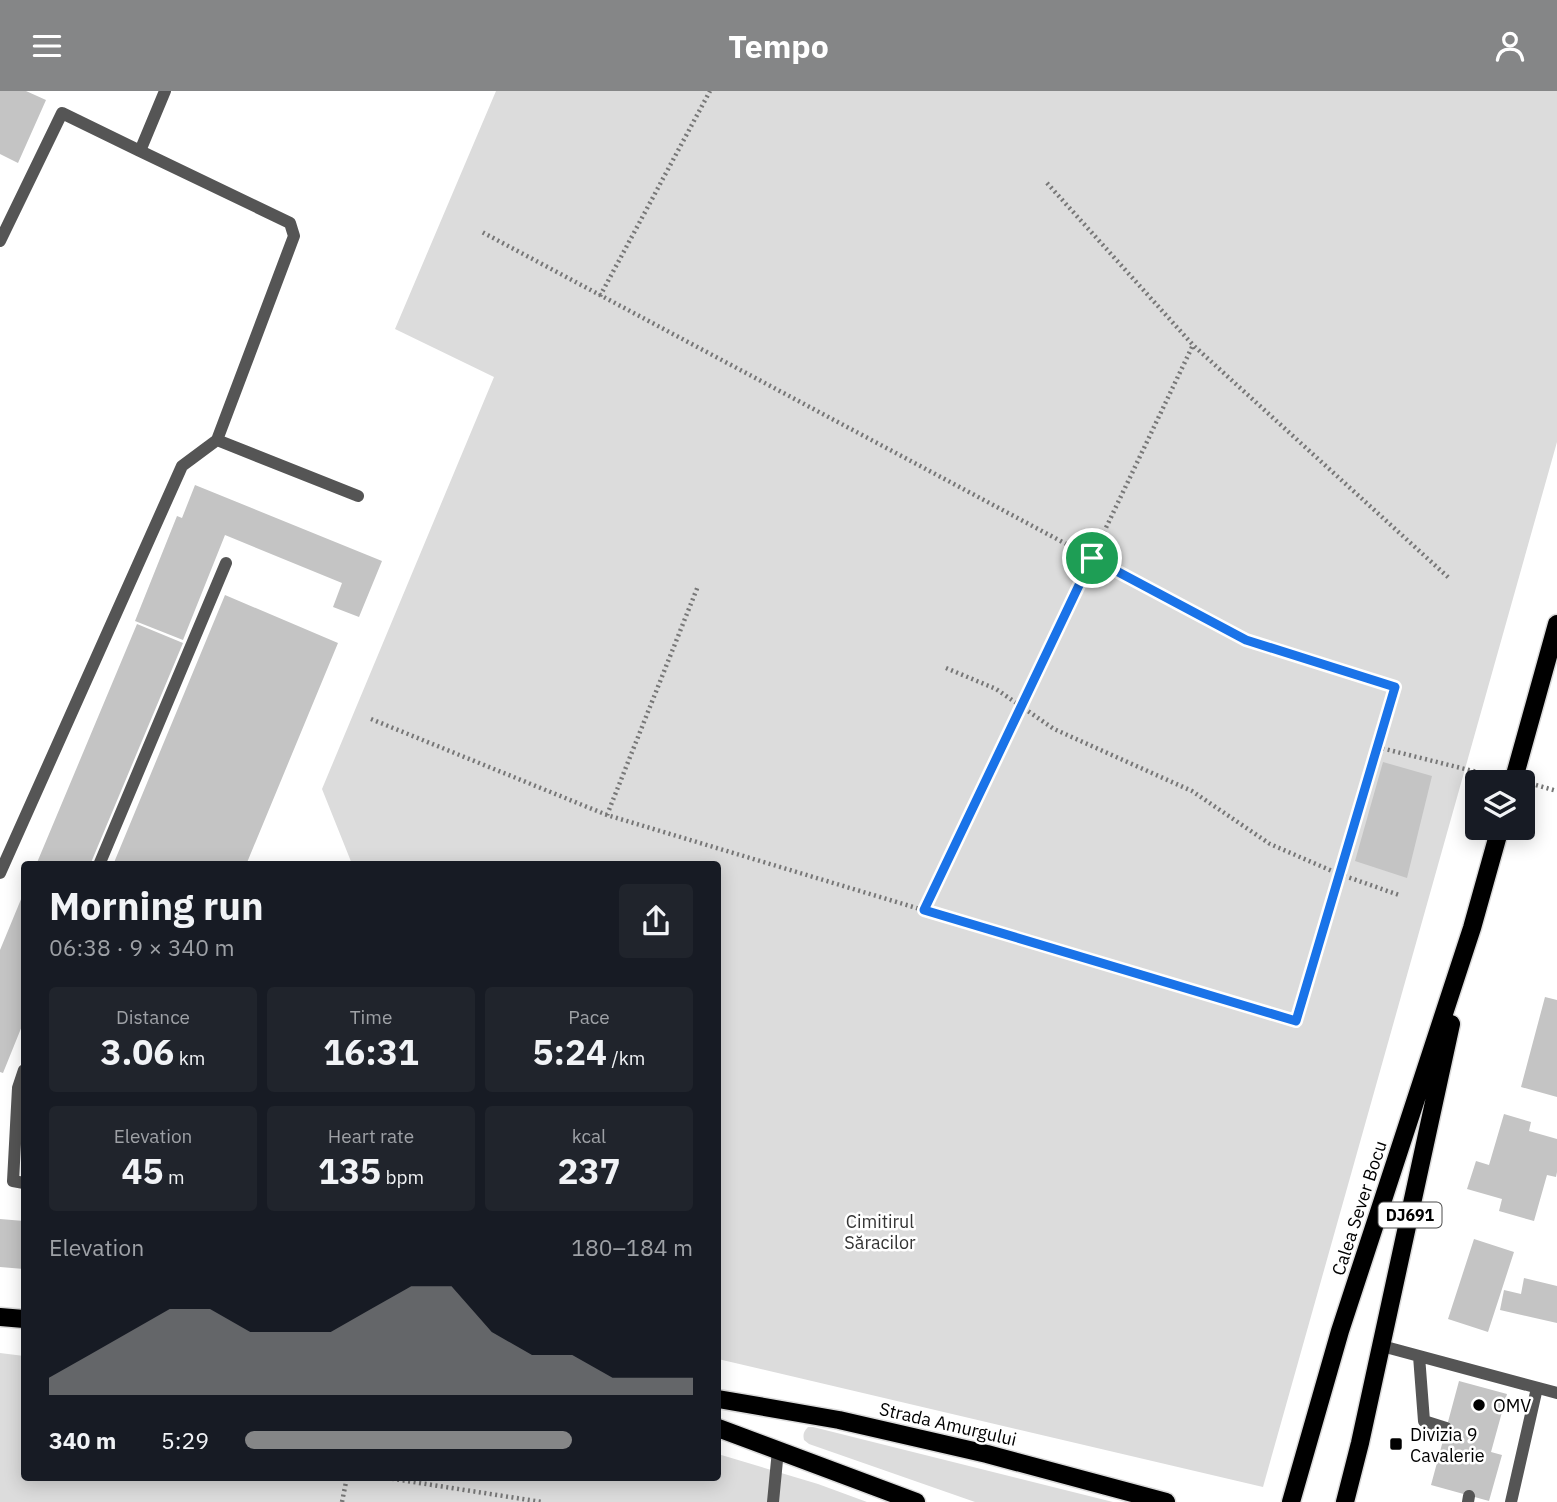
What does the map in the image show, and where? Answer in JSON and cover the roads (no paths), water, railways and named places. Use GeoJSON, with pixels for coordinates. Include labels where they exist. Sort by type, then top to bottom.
{"type":"FeatureCollection","features":[{"type":"Feature","properties":{"kind":"main road"},"geometry":{"type":"LineString","coordinates":[[1516,770],[1557,624]]}},
{"type":"Feature","properties":{"kind":"main road","name":"Calea Sever Bocu"},"geometry":{"type":"LineString","coordinates":[[1291,1502],[1340,1331],[1472,928],[1497,840]]}},
{"type":"Feature","properties":{"kind":"main road","name":"Calea Sever Bocu"},"geometry":{"type":"LineString","coordinates":[[1345,1502],[1382,1346],[1472,928]]}},
{"type":"Feature","properties":{"kind":"main road"},"geometry":{"type":"LineString","coordinates":[[0,1317],[21,1319]]}},
{"type":"Feature","properties":{"kind":"main road","name":"Strada Amurgului"},"geometry":{"type":"LineString","coordinates":[[721,1400],[839,1420],[1067,1474],[1166,1502]]}},
{"type":"Feature","properties":{"kind":"main road"},"geometry":{"type":"LineString","coordinates":[[721,1429],[916,1502]]}},
{"type":"Feature","properties":{"kind":"lane"},"geometry":{"type":"LineString","coordinates":[[140,151],[165,91]]}},
{"type":"Feature","properties":{"kind":"lane"},"geometry":{"type":"LineString","coordinates":[[0,241],[62,113],[290,223],[294,236],[217,440],[182,466],[0,873]]}},
{"type":"Feature","properties":{"kind":"lane"},"geometry":{"type":"LineString","coordinates":[[217,440],[358,496]]}},
{"type":"Feature","properties":{"kind":"lane"},"geometry":{"type":"LineString","coordinates":[[101,861],[226,563]]}},
{"type":"Feature","properties":{"kind":"lane"},"geometry":{"type":"LineString","coordinates":[[21,1079],[18,1088],[13,1181],[21,1182]]}},
{"type":"Feature","properties":{"kind":"lane"},"geometry":{"type":"LineString","coordinates":[[1382,1346],[1557,1394]]}},
{"type":"Feature","properties":{"kind":"lane"},"geometry":{"type":"LineString","coordinates":[[1419,1356],[1424,1421],[1446,1428]]}},
{"type":"Feature","properties":{"kind":"lane"},"geometry":{"type":"LineString","coordinates":[[1511,1502],[1537,1388]]}},
{"type":"Feature","properties":{"kind":"lane"},"geometry":{"type":"LineString","coordinates":[[773,1502],[778,1450]]}},
{"type":"Feature","properties":{"kind":"place","name":"OMV"},"geometry":{"type":"Point","coordinates":[1479,1405]}},
{"type":"Feature","properties":{"kind":"place","name":"Divizia 9 Cavalerie"},"geometry":{"type":"Point","coordinates":[1396,1444]}},
{"type":"Feature","properties":{"kind":"park label","name":"Cimitirul Săracilor"},"geometry":{"type":"Point","coordinates":[880,1232]}}]}
